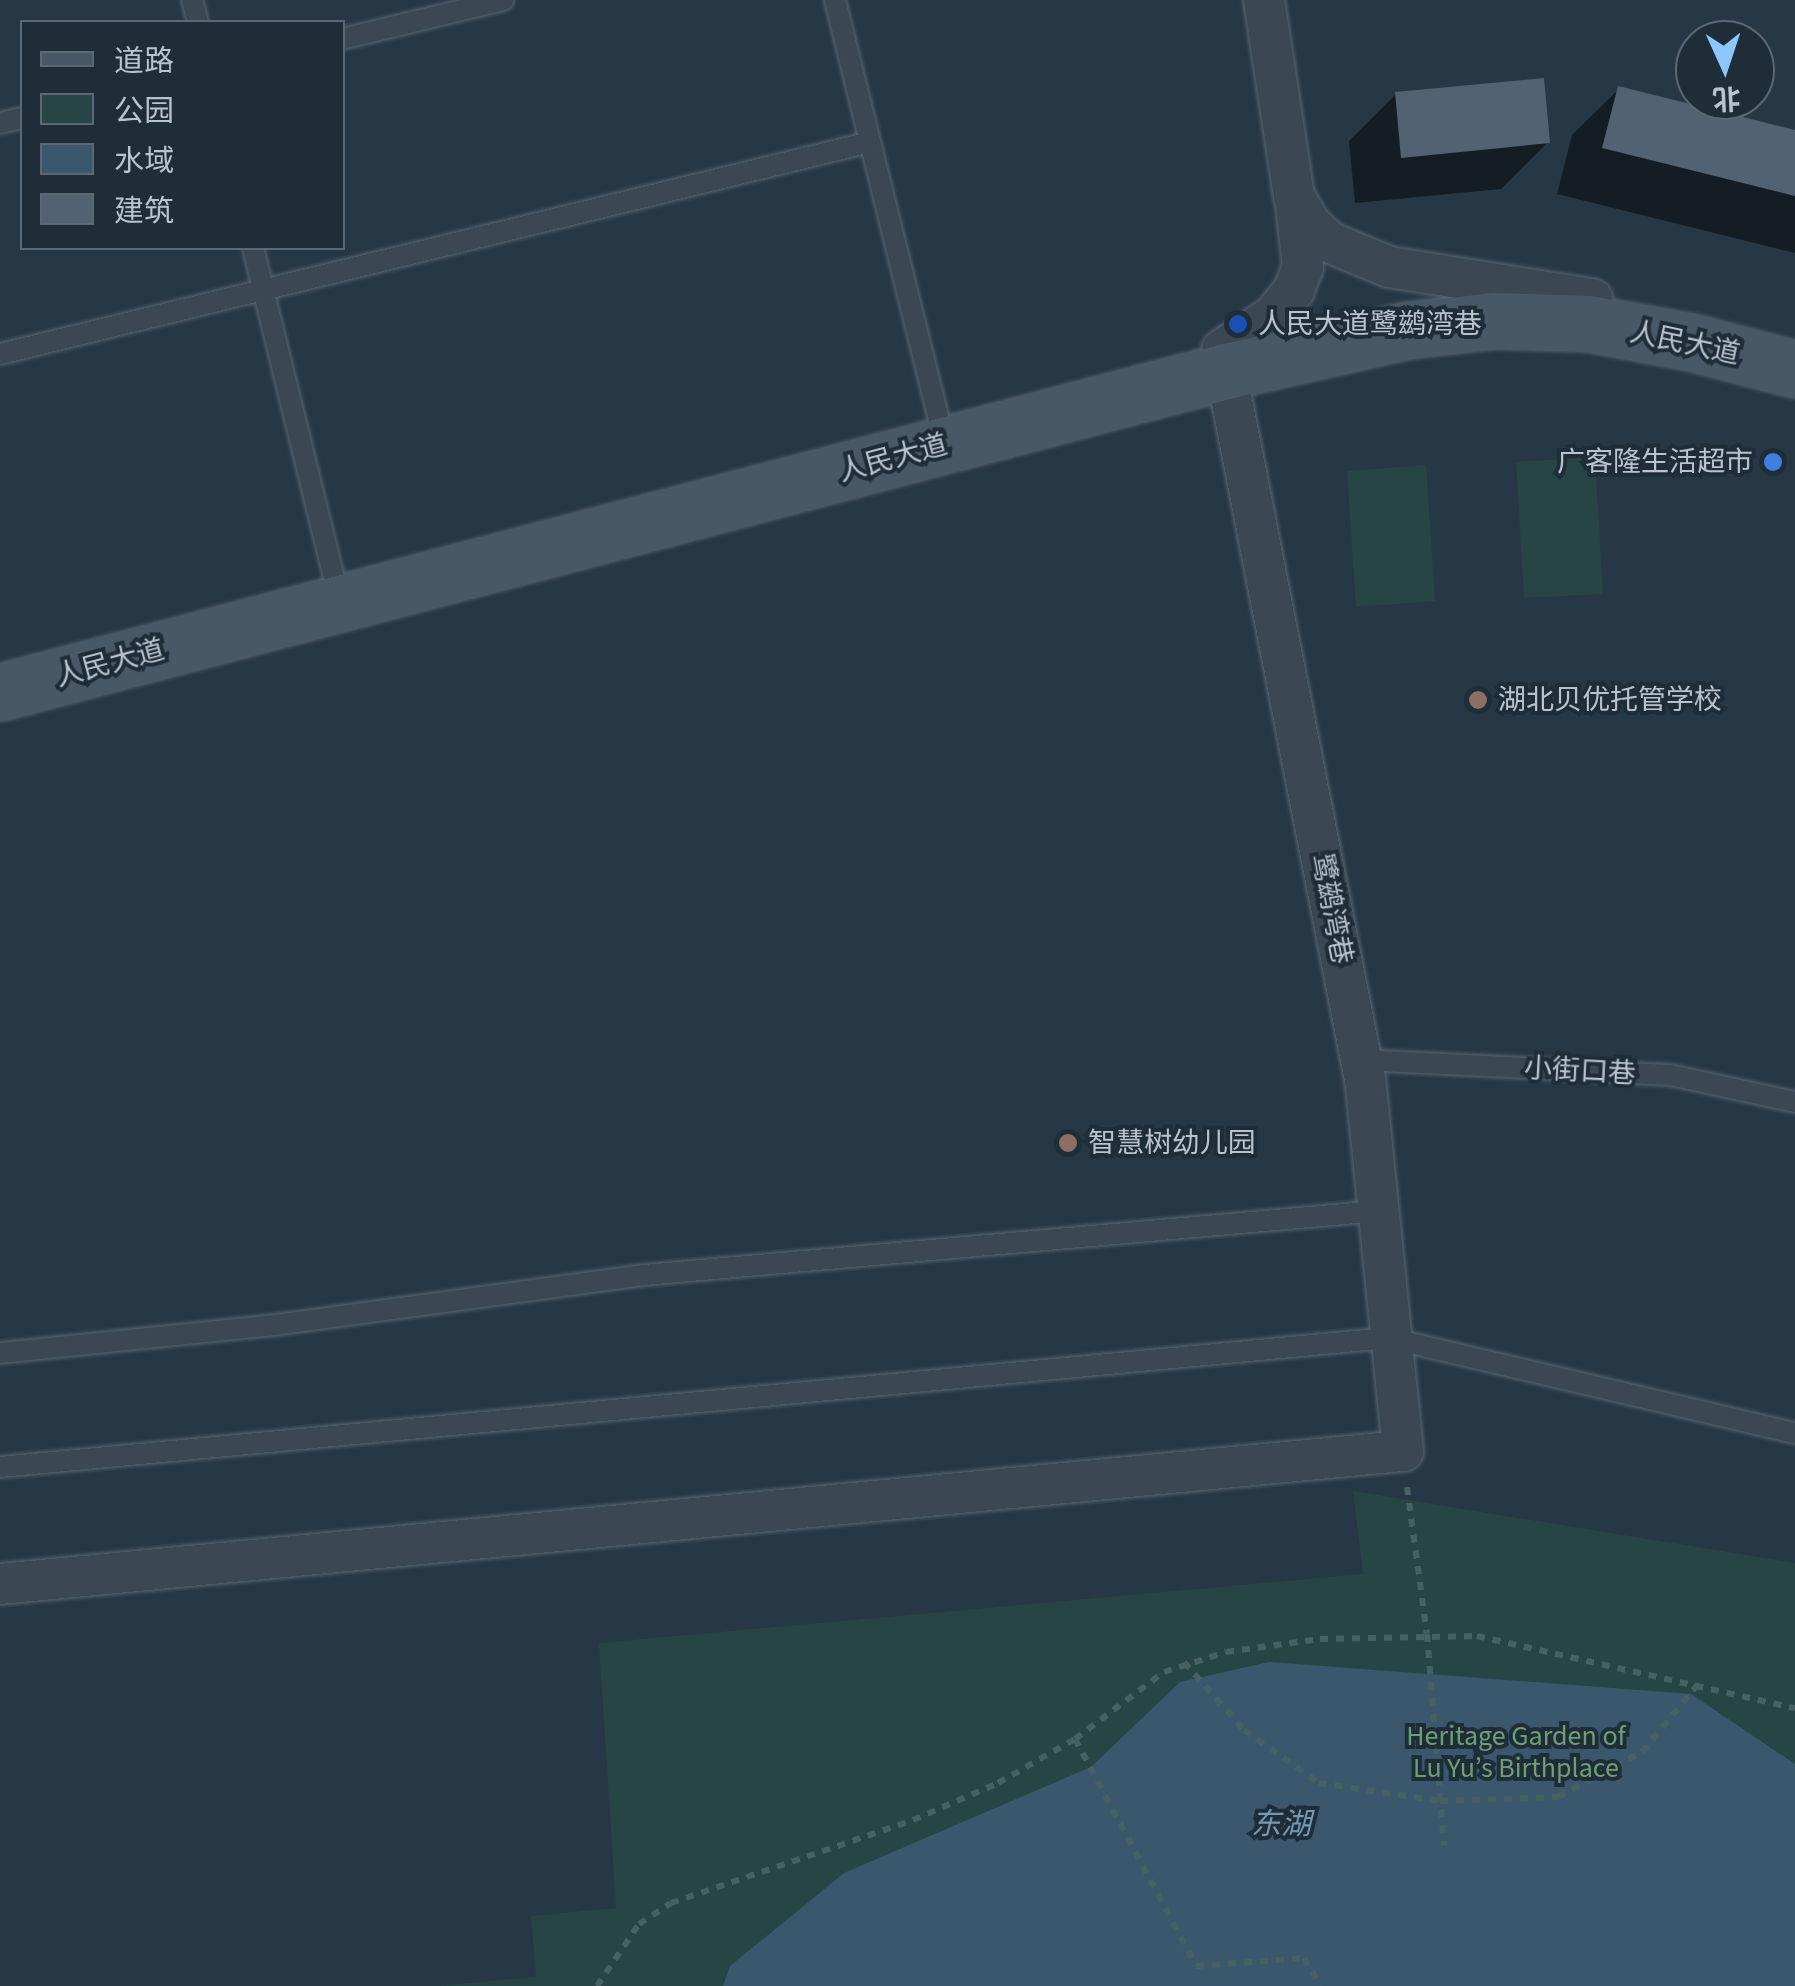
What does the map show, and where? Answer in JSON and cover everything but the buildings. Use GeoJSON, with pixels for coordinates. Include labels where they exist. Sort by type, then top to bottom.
{"type":"FeatureCollection","features":[{"type":"Feature","properties":{"kind":"main road","name":"人民大道"},"geometry":{"type":"LineString","coordinates":[[0,692],[1224,360],[1405,306],[1494,297],[1592,300],[1698,318],[1795,343]]}},
{"type":"Feature","properties":{"kind":"main road","name":"人民大道"},"geometry":{"type":"LineString","coordinates":[[0,668],[940,424],[1224,360],[1496,320],[1588,323],[1691,342],[1795,369]]}},
{"type":"Feature","properties":{"kind":"street"},"geometry":{"type":"LineString","coordinates":[[1224,360],[1274,316],[1294,290],[1303,267],[1264,0]]}},
{"type":"Feature","properties":{"kind":"street"},"geometry":{"type":"LineString","coordinates":[[1294,196],[1310,224],[1329,242],[1357,256],[1389,267],[1592,300]]}},
{"type":"Feature","properties":{"kind":"street","name":"鹭鹚湾巷"},"geometry":{"type":"LineString","coordinates":[[1224,360],[1362,1060],[1403,1451]]}},
{"type":"Feature","properties":{"kind":"street"},"geometry":{"type":"LineString","coordinates":[[0,1584],[1403,1451]]}},
{"type":"Feature","properties":{"kind":"lane"},"geometry":{"type":"LineString","coordinates":[[345,38],[503,0]]}},
{"type":"Feature","properties":{"kind":"lane"},"geometry":{"type":"LineString","coordinates":[[835,0],[940,424]]}},
{"type":"Feature","properties":{"kind":"lane"},"geometry":{"type":"LineString","coordinates":[[0,354],[870,142]]}},
{"type":"Feature","properties":{"kind":"lane"},"geometry":{"type":"LineString","coordinates":[[254,250],[335,581]]}},
{"type":"Feature","properties":{"kind":"lane","name":"小街口巷"},"geometry":{"type":"LineString","coordinates":[[1362,1060],[1670,1075],[1795,1102]]}},
{"type":"Feature","properties":{"kind":"lane"},"geometry":{"type":"LineString","coordinates":[[0,1353],[266,1326],[644,1275],[1378,1211]]}},
{"type":"Feature","properties":{"kind":"lane"},"geometry":{"type":"LineString","coordinates":[[0,1467],[1390,1338],[1795,1433]]}},
{"type":"Feature","properties":{"kind":"path"},"geometry":{"type":"LineString","coordinates":[[1403,1451],[1427,1634],[1444,1845]]}},
{"type":"Feature","properties":{"kind":"path"},"geometry":{"type":"LineString","coordinates":[[597,1986],[639,1924],[671,1904],[913,1820],[998,1783],[1075,1739],[1164,1672],[1184,1662],[1320,1639],[1477,1636],[1699,1683],[1795,1708]]}},
{"type":"Feature","properties":{"kind":"path"},"geometry":{"type":"LineString","coordinates":[[1184,1662],[1244,1730],[1319,1783],[1440,1800],[1558,1797],[1642,1752],[1699,1683]]}},
{"type":"Feature","properties":{"kind":"path"},"geometry":{"type":"LineString","coordinates":[[1075,1739],[1196,1966],[1304,1958],[1320,1986]]}},
{"type":"Feature","properties":{"kind":"green space"},"geometry":{"type":"Polygon","coordinates":[[[1595,457],[1603,594],[1524,598],[1516,462],[1595,457]]]}},
{"type":"Feature","properties":{"kind":"green space"},"geometry":{"type":"Polygon","coordinates":[[[1426,465],[1435,601],[1356,607],[1347,471],[1426,465]]]}},
{"type":"Feature","properties":{"kind":"green space","name":"Heritage Garden of Lu Yu’s Birthplace"},"geometry":{"type":"Polygon","coordinates":[[[1353,1491],[1795,1563],[1795,1986],[437,1986],[536,1977],[531,1916],[616,1908],[599,1643],[1363,1574],[1353,1491]]]}},
{"type":"Feature","properties":{"kind":"water","name":"东湖"},"geometry":{"type":"Polygon","coordinates":[[[1269,1662],[1691,1694],[1795,1764],[1795,1986],[723,1986],[730,1966],[844,1873],[1091,1767],[1180,1682],[1269,1662]]]}},
{"type":"Feature","properties":{"kind":"place","name":"人民大道鹭鹚湾巷"},"geometry":{"type":"Point","coordinates":[1238,324]}},
{"type":"Feature","properties":{"kind":"place","name":"广客隆生活超市"},"geometry":{"type":"Point","coordinates":[1773,462]}},
{"type":"Feature","properties":{"kind":"place","name":"湖北贝优托管学校"},"geometry":{"type":"Point","coordinates":[1478,700]}},
{"type":"Feature","properties":{"kind":"place","name":"智慧树幼儿园"},"geometry":{"type":"Point","coordinates":[1068,1143]}}]}
